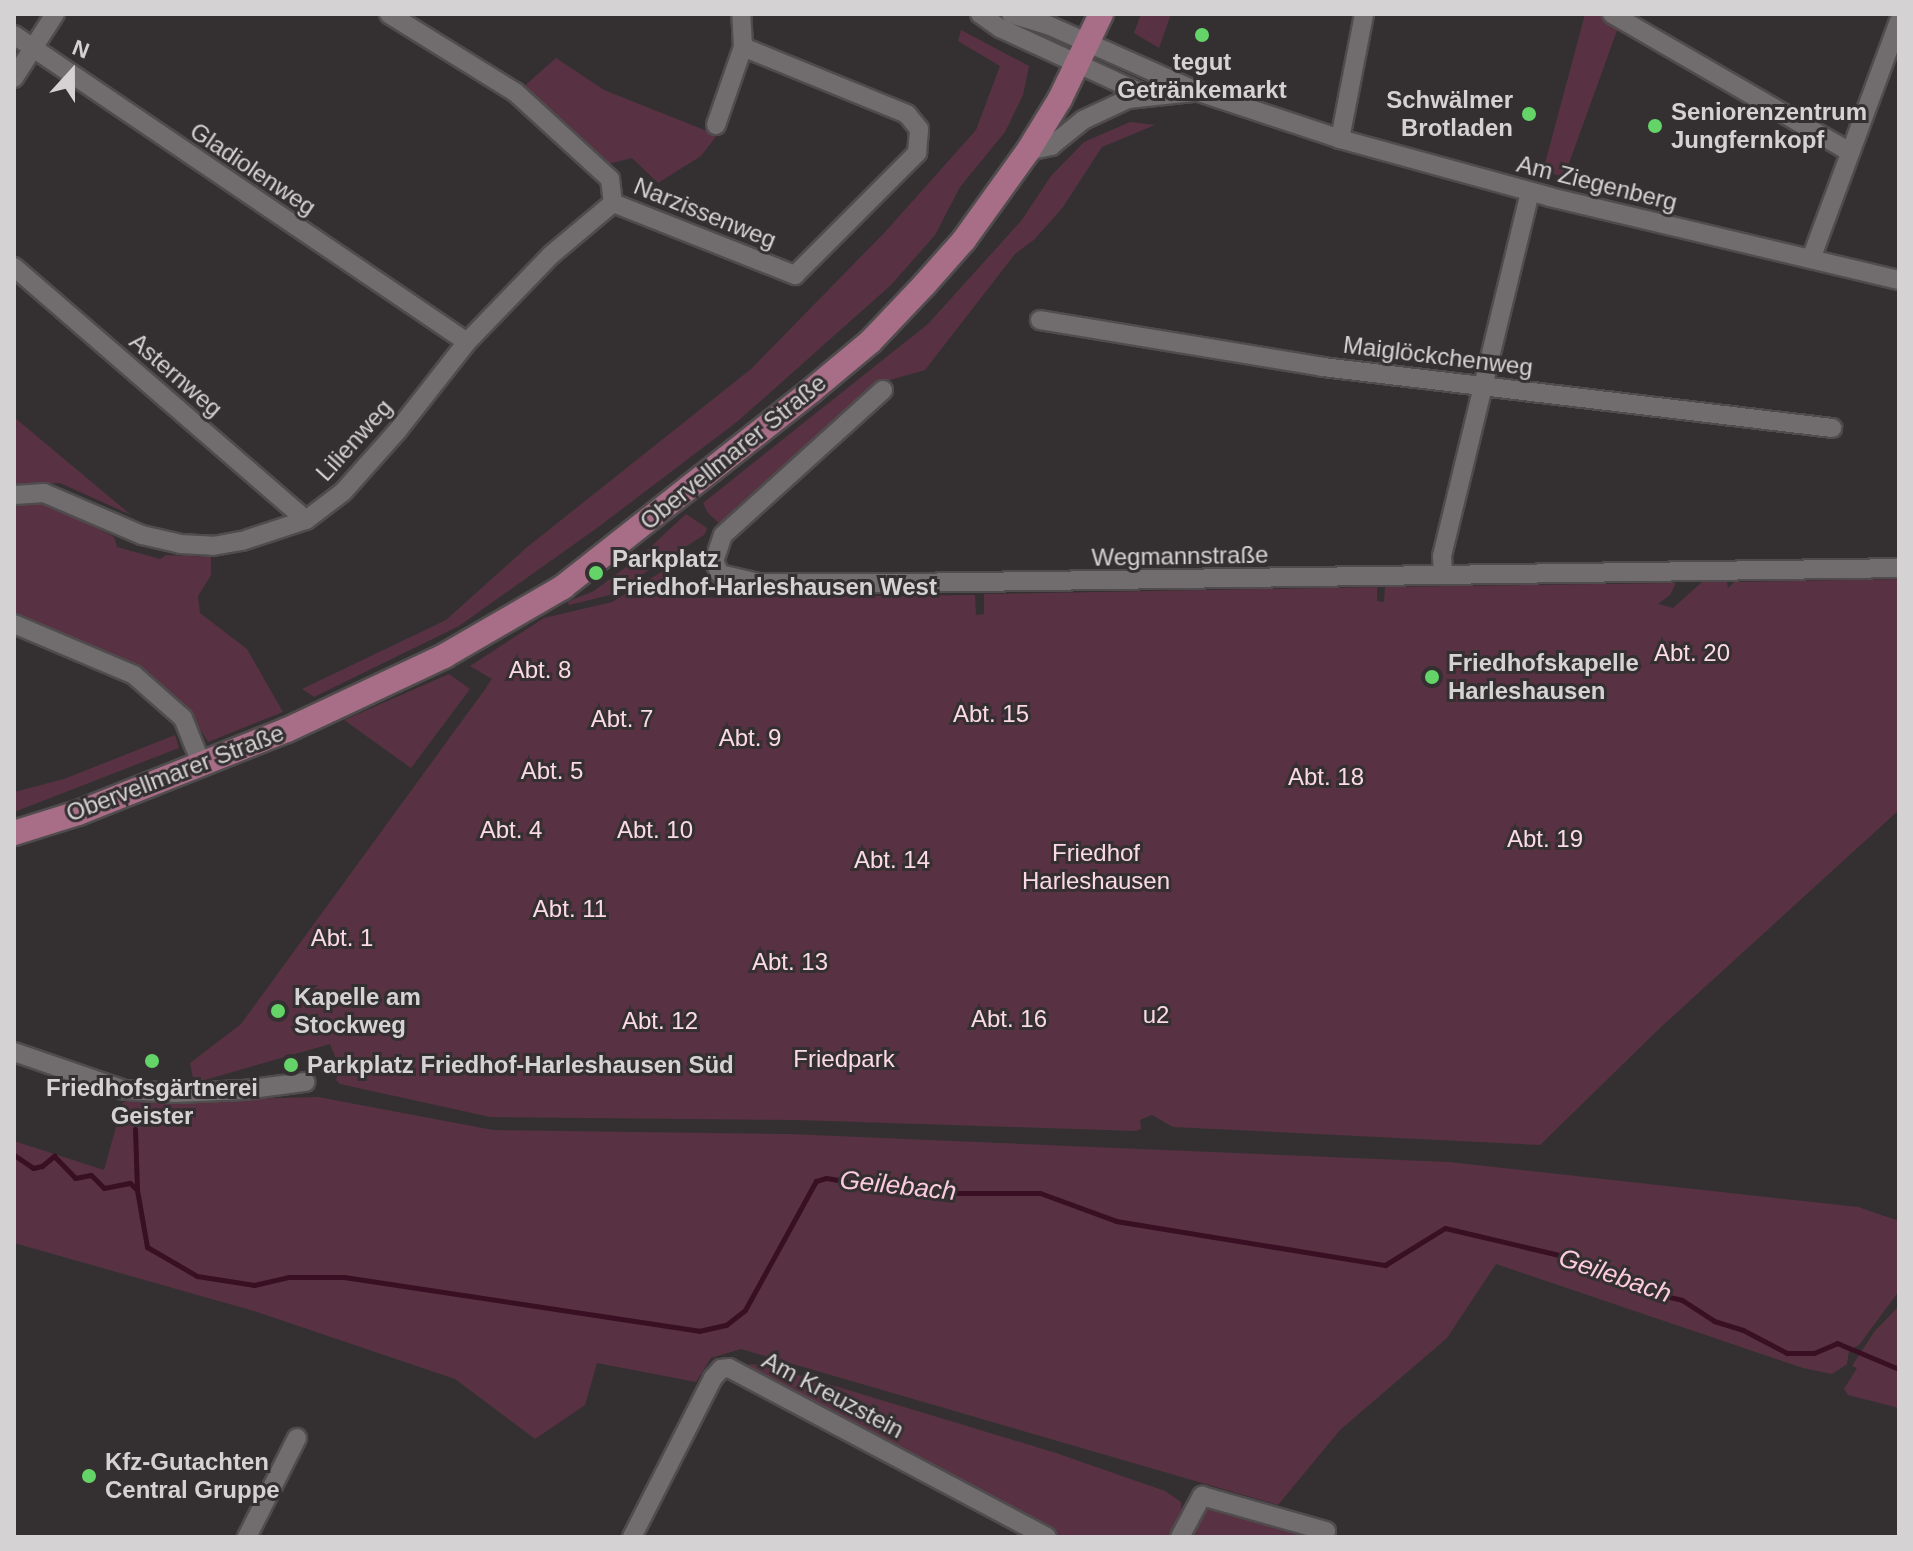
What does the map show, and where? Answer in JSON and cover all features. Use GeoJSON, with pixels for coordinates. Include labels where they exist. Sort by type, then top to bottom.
{"type":"FeatureCollection","features":[{"type":"Feature","properties":{"kind":"main road","name":"Obervellmarer Straße"},"geometry":{"type":"LineString","coordinates":[[14,833],[78,813],[287,730],[444,656],[563,587],[870,342],[964,240],[1028,151],[1083,53],[1101,14]]}},
{"type":"Feature","properties":{"kind":"street"},"geometry":{"type":"LineString","coordinates":[[14,78],[55,14]]}},
{"type":"Feature","properties":{"kind":"street","name":"Narzissenweg"},"geometry":{"type":"LineString","coordinates":[[389,14],[515,92],[610,179],[613,203],[795,275],[917,153],[921,137],[914,120],[907,114],[743,47]]}},
{"type":"Feature","properties":{"kind":"street"},"geometry":{"type":"LineString","coordinates":[[716,125],[743,47],[741,14]]}},
{"type":"Feature","properties":{"kind":"street"},"geometry":{"type":"LineString","coordinates":[[980,14],[1000,28],[1083,53]]}},
{"type":"Feature","properties":{"kind":"street"},"geometry":{"type":"LineString","coordinates":[[1011,14],[1048,25],[1083,53],[1108,80],[1148,96]]}},
{"type":"Feature","properties":{"kind":"street"},"geometry":{"type":"LineString","coordinates":[[1340,139],[1364,14]]}},
{"type":"Feature","properties":{"kind":"street"},"geometry":{"type":"LineString","coordinates":[[1612,14],[1850,152]]}},
{"type":"Feature","properties":{"kind":"street"},"geometry":{"type":"LineString","coordinates":[[1811,259],[1899,21]]}},
{"type":"Feature","properties":{"kind":"street","name":"Gladiolenweg"},"geometry":{"type":"LineString","coordinates":[[14,35],[467,342]]}},
{"type":"Feature","properties":{"kind":"street","name":"Am Ziegenberg"},"geometry":{"type":"LineString","coordinates":[[1083,53],[1340,139],[1530,192],[1899,280]]}},
{"type":"Feature","properties":{"kind":"street"},"geometry":{"type":"LineString","coordinates":[[1028,151],[1051,146],[1069,129],[1111,106],[1148,96],[1196,91]]}},
{"type":"Feature","properties":{"kind":"street"},"geometry":{"type":"LineString","coordinates":[[1443,575],[1442,556],[1530,192]]}},
{"type":"Feature","properties":{"kind":"street","name":"Lilienweg"},"geometry":{"type":"LineString","coordinates":[[14,495],[44,493],[142,535],[180,544],[213,546],[242,541],[306,520],[343,492],[398,430],[467,342],[551,255],[613,203]]}},
{"type":"Feature","properties":{"kind":"street","name":"Asternweg"},"geometry":{"type":"LineString","coordinates":[[14,267],[306,520]]}},
{"type":"Feature","properties":{"kind":"street","name":"Maiglöckchenweg"},"geometry":{"type":"LineString","coordinates":[[1040,320],[1323,367],[1832,428]]}},
{"type":"Feature","properties":{"kind":"street","name":"Wegmannstraße"},"geometry":{"type":"LineString","coordinates":[[883,390],[723,535],[714,561],[720,574],[773,583],[1899,568]]}},
{"type":"Feature","properties":{"kind":"street"},"geometry":{"type":"LineString","coordinates":[[14,624],[134,675],[183,718],[201,763]]}},
{"type":"Feature","properties":{"kind":"street"},"geometry":{"type":"LineString","coordinates":[[14,1052],[125,1090],[230,1091],[305,1082]]}},
{"type":"Feature","properties":{"kind":"street","name":"Am Kreuzstein"},"geometry":{"type":"LineString","coordinates":[[632,1537],[713,1378],[721,1369],[729,1368],[1047,1537]]}},
{"type":"Feature","properties":{"kind":"street"},"geometry":{"type":"LineString","coordinates":[[247,1537],[297,1438]]}},
{"type":"Feature","properties":{"kind":"street"},"geometry":{"type":"LineString","coordinates":[[1180,1537],[1202,1496],[1326,1531]]}},
{"type":"Feature","properties":{"kind":"green space"},"geometry":{"type":"Polygon","coordinates":[[[1141,14],[1171,14],[1159,48],[1134,33],[1141,14]]]}},
{"type":"Feature","properties":{"kind":"green space"},"geometry":{"type":"Polygon","coordinates":[[[1585,14],[1623,14],[1564,177],[1543,171],[1585,14]]]}},
{"type":"Feature","properties":{"kind":"green space"},"geometry":{"type":"Polygon","coordinates":[[[961,30],[1029,66],[1023,95],[1005,132],[960,187],[935,235],[891,285],[738,421],[597,528],[459,626],[314,697],[302,689],[446,620],[526,548],[751,369],[885,232],[976,130],[1000,66],[958,41],[961,30]]]}},
{"type":"Feature","properties":{"kind":"green space"},"geometry":{"type":"Polygon","coordinates":[[[556,58],[604,90],[717,135],[701,156],[658,183],[632,158],[608,164],[520,90],[556,58]]]}},
{"type":"Feature","properties":{"kind":"green space"},"geometry":{"type":"Polygon","coordinates":[[[1130,122],[1155,125],[1102,147],[1063,207],[1035,239],[1015,254],[925,370],[883,382],[721,525],[708,513],[703,503],[928,324],[1021,221],[1051,176],[1084,142],[1130,122]]]}},
{"type":"Feature","properties":{"kind":"green space"},"geometry":{"type":"Polygon","coordinates":[[[14,417],[131,515],[60,483],[14,486],[14,417]]]}},
{"type":"Feature","properties":{"kind":"green space"},"geometry":{"type":"Polygon","coordinates":[[[18,503],[51,504],[114,537],[117,547],[160,559],[166,555],[211,557],[211,575],[198,596],[200,613],[247,649],[283,712],[208,742],[191,715],[140,667],[14,615],[14,506],[18,503]]]}},
{"type":"Feature","properties":{"kind":"green space"},"geometry":{"type":"Polygon","coordinates":[[[686,514],[707,528],[704,535],[610,595],[569,605],[567,602],[594,591],[642,555],[686,514]]]}},
{"type":"Feature","properties":{"kind":"green space","name":"Friedhof Harleshausen"},"geometry":{"type":"Polygon","coordinates":[[[663,571],[673,598],[975,595],[976,615],[984,614],[984,594],[1377,587],[1377,601],[1384,602],[1385,587],[1676,583],[1670,595],[1658,604],[1673,608],[1702,582],[1727,582],[1728,588],[1734,582],[1899,579],[1899,810],[1661,1027],[1540,1145],[1173,1127],[1152,1115],[1140,1120],[1141,1129],[1136,1131],[798,1120],[490,1117],[340,1084],[336,1080],[340,1069],[330,1044],[194,1083],[190,1063],[241,1024],[492,679],[470,666],[544,618],[612,602],[663,571]]]}},
{"type":"Feature","properties":{"kind":"green space"},"geometry":{"type":"Polygon","coordinates":[[[449,674],[470,689],[411,768],[344,720],[449,674]]]}},
{"type":"Feature","properties":{"kind":"green space"},"geometry":{"type":"Polygon","coordinates":[[[175,735],[179,748],[14,812],[14,792],[64,779],[175,735]]]}},
{"type":"Feature","properties":{"kind":"green space"},"geometry":{"type":"Polygon","coordinates":[[[318,1097],[493,1130],[788,1134],[1449,1162],[1858,1207],[1899,1221],[1899,1291],[1859,1345],[1849,1350],[1847,1364],[1832,1374],[1803,1368],[1496,1264],[1447,1338],[1340,1430],[1278,1505],[741,1349],[711,1358],[696,1382],[597,1363],[585,1405],[535,1439],[455,1379],[254,1311],[14,1243],[14,1141],[104,1170],[123,1102],[318,1097]]]}},
{"type":"Feature","properties":{"kind":"green space"},"geometry":{"type":"Polygon","coordinates":[[[1899,1306],[1899,1408],[1848,1395],[1844,1389],[1857,1368],[1852,1366],[1874,1332],[1899,1306]]]}},
{"type":"Feature","properties":{"kind":"green space"},"geometry":{"type":"Polygon","coordinates":[[[749,1364],[769,1366],[1056,1453],[1165,1491],[1181,1502],[1182,1523],[1175,1537],[1062,1537],[747,1369],[749,1364]]]}},
{"type":"Feature","properties":{"kind":"green space"},"geometry":{"type":"Polygon","coordinates":[[[1220,1502],[1339,1537],[1190,1537],[1206,1506],[1220,1502]]]}},
{"type":"Feature","properties":{"kind":"waterway"},"geometry":{"type":"LineString","coordinates":[[135,1129],[137,1188]]}},
{"type":"Feature","properties":{"kind":"waterway","name":"Geilebach"},"geometry":{"type":"LineString","coordinates":[[14,1155],[33,1168],[42,1166],[54,1156],[75,1178],[91,1175],[104,1188],[130,1183],[137,1190],[147,1247],[197,1276],[254,1285],[289,1277],[344,1277],[699,1331],[726,1325],[745,1310],[816,1181],[826,1178],[917,1193],[1040,1193],[1116,1221],[1385,1265],[1445,1228],[1593,1263],[1636,1289],[1682,1300],[1714,1321],[1743,1330],[1787,1353],[1814,1353],[1837,1343],[1899,1369]]}},
{"type":"Feature","properties":{"kind":"place","name":"tegut Getränkemarkt"},"geometry":{"type":"Point","coordinates":[1202,35]}},
{"type":"Feature","properties":{"kind":"place","name":"Schwälmer Brotladen"},"geometry":{"type":"Point","coordinates":[1529,114]}},
{"type":"Feature","properties":{"kind":"place","name":"Seniorenzentrum Jungfernkopf"},"geometry":{"type":"Point","coordinates":[1655,126]}},
{"type":"Feature","properties":{"kind":"place","name":"Parkplatz Friedhof-Harleshausen West"},"geometry":{"type":"Point","coordinates":[596,573]}},
{"type":"Feature","properties":{"kind":"place","name":"Friedhofskapelle Harleshausen"},"geometry":{"type":"Point","coordinates":[1432,677]}},
{"type":"Feature","properties":{"kind":"place","name":"Kapelle am Stockweg"},"geometry":{"type":"Point","coordinates":[278,1011]}},
{"type":"Feature","properties":{"kind":"place","name":"Friedhofsgärtnerei Geister"},"geometry":{"type":"Point","coordinates":[152,1061]}},
{"type":"Feature","properties":{"kind":"place","name":"Parkplatz Friedhof-Harleshausen Süd"},"geometry":{"type":"Point","coordinates":[291,1065]}},
{"type":"Feature","properties":{"kind":"place","name":"Kfz-Gutachten Central Gruppe"},"geometry":{"type":"Point","coordinates":[89,1476]}},
{"type":"Feature","properties":{"kind":"park label","name":"Abt. 20"},"geometry":{"type":"Point","coordinates":[1692,653]}},
{"type":"Feature","properties":{"kind":"park label","name":"Abt. 8"},"geometry":{"type":"Point","coordinates":[540,670]}},
{"type":"Feature","properties":{"kind":"park label","name":"Abt. 15"},"geometry":{"type":"Point","coordinates":[991,714]}},
{"type":"Feature","properties":{"kind":"park label","name":"Abt. 7"},"geometry":{"type":"Point","coordinates":[622,719]}},
{"type":"Feature","properties":{"kind":"park label","name":"Abt. 9"},"geometry":{"type":"Point","coordinates":[750,738]}},
{"type":"Feature","properties":{"kind":"park label","name":"Abt. 5"},"geometry":{"type":"Point","coordinates":[552,771]}},
{"type":"Feature","properties":{"kind":"park label","name":"Abt. 18"},"geometry":{"type":"Point","coordinates":[1326,777]}},
{"type":"Feature","properties":{"kind":"park label","name":"Abt. 4"},"geometry":{"type":"Point","coordinates":[511,830]}},
{"type":"Feature","properties":{"kind":"park label","name":"Abt. 10"},"geometry":{"type":"Point","coordinates":[655,830]}},
{"type":"Feature","properties":{"kind":"park label","name":"Abt. 19"},"geometry":{"type":"Point","coordinates":[1545,839]}},
{"type":"Feature","properties":{"kind":"park label","name":"Abt. 14"},"geometry":{"type":"Point","coordinates":[892,860]}},
{"type":"Feature","properties":{"kind":"park label","name":"Abt. 11"},"geometry":{"type":"Point","coordinates":[570,909]}},
{"type":"Feature","properties":{"kind":"park label","name":"Abt. 1"},"geometry":{"type":"Point","coordinates":[342,938]}},
{"type":"Feature","properties":{"kind":"park label","name":"Abt. 13"},"geometry":{"type":"Point","coordinates":[790,962]}},
{"type":"Feature","properties":{"kind":"park label","name":"u2"},"geometry":{"type":"Point","coordinates":[1156,1015]}},
{"type":"Feature","properties":{"kind":"park label","name":"Abt. 16"},"geometry":{"type":"Point","coordinates":[1009,1019]}},
{"type":"Feature","properties":{"kind":"park label","name":"Abt. 12"},"geometry":{"type":"Point","coordinates":[660,1021]}},
{"type":"Feature","properties":{"kind":"park label","name":"Friedpark"},"geometry":{"type":"Point","coordinates":[844,1059]}}]}
